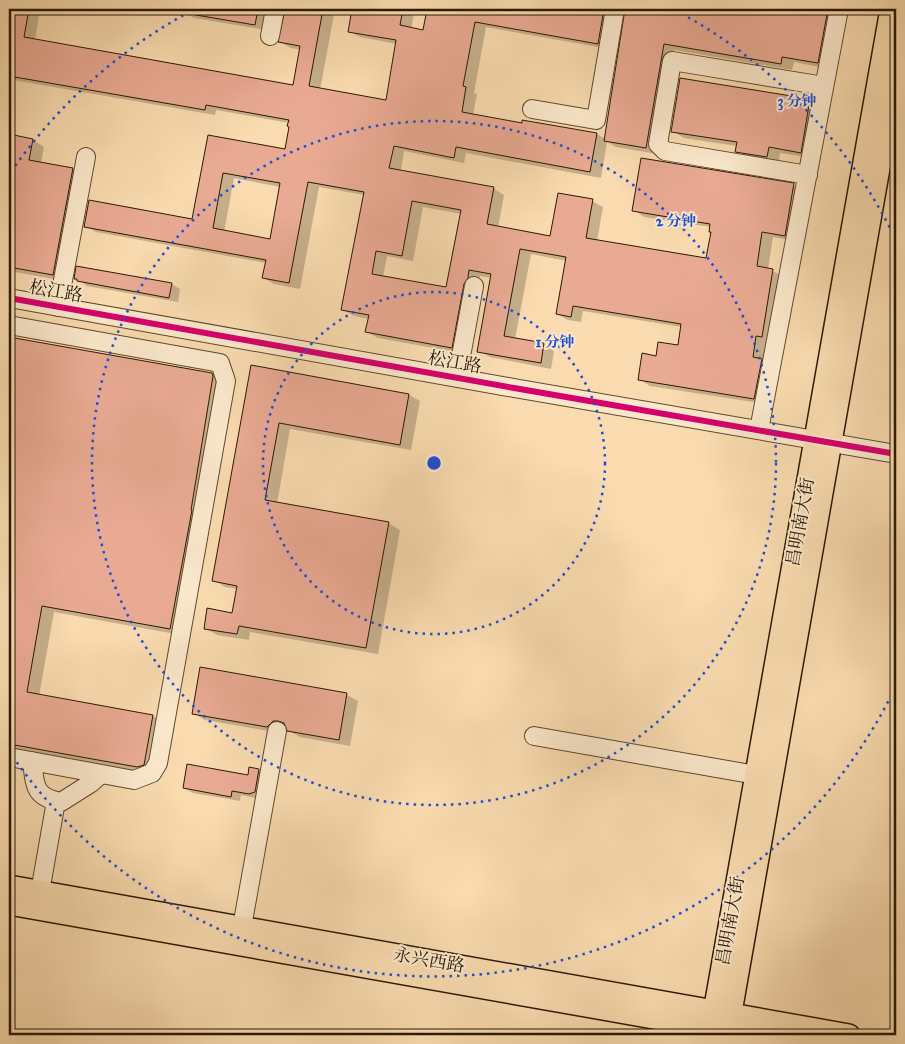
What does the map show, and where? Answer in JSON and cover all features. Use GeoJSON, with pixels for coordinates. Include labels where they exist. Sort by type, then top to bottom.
{"type":"FeatureCollection","features":[{"type":"Feature","properties":{"kind":"main road","name":"昌明南大街"},"geometry":{"type":"LineString","coordinates":[[720,1026],[823,441],[891,9]]}},
{"type":"Feature","properties":{"kind":"main road","name":"昌明南大街"},"geometry":{"type":"LineString","coordinates":[[720,1026],[756,775],[896,71]]}},
{"type":"Feature","properties":{"kind":"main road","name":"永兴西路"},"geometry":{"type":"LineString","coordinates":[[9,886],[242,927],[720,1026],[750,1035]]}},
{"type":"Feature","properties":{"kind":"main road","name":"永兴西路"},"geometry":{"type":"LineString","coordinates":[[9,904],[720,1026],[849,1035]]}},
{"type":"Feature","properties":{"kind":"street"},"geometry":{"type":"LineString","coordinates":[[270,36],[275,9]]}},
{"type":"Feature","properties":{"kind":"street"},"geometry":{"type":"LineString","coordinates":[[532,109],[596,120],[615,9]]}},
{"type":"Feature","properties":{"kind":"street"},"geometry":{"type":"LineString","coordinates":[[759,430],[839,9]]}},
{"type":"Feature","properties":{"kind":"street"},"geometry":{"type":"LineString","coordinates":[[808,175],[665,151],[658,144],[672,61],[824,86]]}},
{"type":"Feature","properties":{"kind":"street"},"geometry":{"type":"LineString","coordinates":[[58,307],[86,157]]}},
{"type":"Feature","properties":{"kind":"street"},"geometry":{"type":"LineString","coordinates":[[457,378],[474,286]]}},
{"type":"Feature","properties":{"kind":"street","name":"松江路"},"geometry":{"type":"LineString","coordinates":[[9,298],[896,454]]}},
{"type":"Feature","properties":{"kind":"street"},"geometry":{"type":"LineString","coordinates":[[9,326],[220,363],[226,381],[158,763],[152,773],[134,780],[9,757]]}},
{"type":"Feature","properties":{"kind":"street"},"geometry":{"type":"LineString","coordinates":[[242,927],[277,731]]}},
{"type":"Feature","properties":{"kind":"street"},"geometry":{"type":"LineString","coordinates":[[534,736],[756,775]]}},
{"type":"Feature","properties":{"kind":"street"},"geometry":{"type":"LineString","coordinates":[[32,761],[35,782],[39,792],[48,800],[61,802],[77,793],[101,774]]}},
{"type":"Feature","properties":{"kind":"street"},"geometry":{"type":"LineString","coordinates":[[40,892],[56,801]]}},
{"type":"Feature","properties":{"kind":"building"},"geometry":{"type":"Polygon","coordinates":[[[9,9],[29,9],[24,37],[293,85],[300,46],[278,42],[285,9],[323,9],[309,86],[386,100],[396,40],[348,32],[352,9],[403,9],[400,25],[423,30],[427,9],[604,9],[598,44],[475,22],[463,86],[466,87],[462,112],[522,123],[522,120],[597,133],[590,172],[456,147],[454,158],[394,146],[389,168],[494,187],[487,224],[550,236],[558,193],[593,199],[586,238],[706,258],[711,232],[709,232],[710,224],[632,211],[641,158],[794,183],[785,236],[762,232],[757,266],[773,269],[762,337],[756,336],[753,357],[762,359],[754,399],[638,380],[642,353],[656,356],[658,342],[678,345],[681,324],[573,306],[571,317],[556,314],[566,257],[520,249],[504,336],[544,343],[541,363],[477,352],[491,274],[469,270],[468,278],[464,284],[452,348],[365,332],[369,315],[341,310],[364,192],[308,182],[289,283],[262,278],[266,260],[84,227],[89,200],[192,219],[208,135],[285,149],[289,120],[206,105],[205,110],[9,76],[9,9]],[[223,173],[213,228],[270,239],[280,183],[223,173]],[[412,201],[402,256],[376,251],[372,274],[446,287],[461,210],[412,201]]]}},
{"type":"Feature","properties":{"kind":"building"},"geometry":{"type":"Polygon","coordinates":[[[197,9],[258,9],[255,25],[196,15],[197,9]]]}},
{"type":"Feature","properties":{"kind":"building"},"geometry":{"type":"Polygon","coordinates":[[[625,9],[828,9],[818,63],[782,57],[781,64],[664,44],[646,148],[604,141],[625,9]]]}},
{"type":"Feature","properties":{"kind":"building"},"geometry":{"type":"Polygon","coordinates":[[[680,78],[810,99],[801,153],[769,147],[767,157],[735,152],[737,142],[671,132],[680,78]]]}},
{"type":"Feature","properties":{"kind":"building"},"geometry":{"type":"Polygon","coordinates":[[[9,134],[33,139],[29,160],[73,168],[53,275],[9,267],[9,134]]]}},
{"type":"Feature","properties":{"kind":"building"},"geometry":{"type":"Polygon","coordinates":[[[76,266],[172,283],[169,298],[77,281],[77,279],[74,279],[76,266]]]}},
{"type":"Feature","properties":{"kind":"building"},"geometry":{"type":"Polygon","coordinates":[[[9,337],[212,373],[213,376],[192,510],[170,629],[42,606],[27,692],[153,715],[144,765],[137,767],[9,744],[9,337]]]}},
{"type":"Feature","properties":{"kind":"building"},"geometry":{"type":"Polygon","coordinates":[[[251,365],[409,394],[400,445],[279,423],[265,500],[389,522],[366,648],[239,626],[237,634],[204,629],[207,608],[232,613],[237,586],[212,581],[251,365]]]}},
{"type":"Feature","properties":{"kind":"building"},"geometry":{"type":"Polygon","coordinates":[[[200,667],[347,693],[339,740],[287,731],[284,723],[278,721],[273,721],[267,727],[192,714],[200,667]]]}},
{"type":"Feature","properties":{"kind":"building"},"geometry":{"type":"Polygon","coordinates":[[[187,764],[248,775],[249,767],[259,769],[255,792],[249,794],[232,791],[231,797],[183,788],[187,764]]]}},
{"type":"Feature","properties":{"kind":"cycle path"},"geometry":{"type":"LineString","coordinates":[[9,298],[896,454]]}}]}
